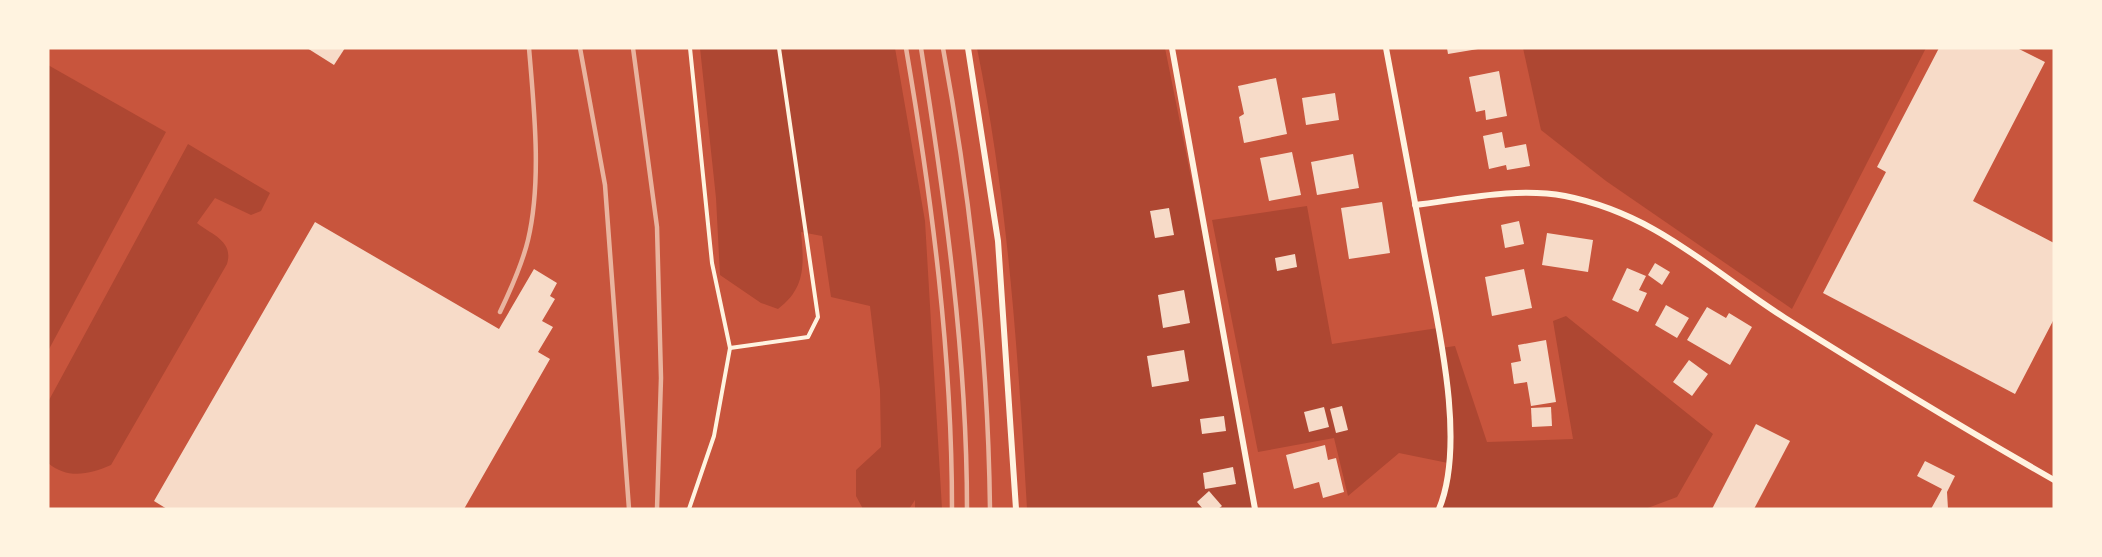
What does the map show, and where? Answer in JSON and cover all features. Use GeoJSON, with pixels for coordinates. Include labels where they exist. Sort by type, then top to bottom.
{"type":"FeatureCollection","features":[{"type":"Feature","properties":{"kind":"street"},"geometry":{"type":"LineString","coordinates":[[968,48],[998,241],[1016,509]]}},
{"type":"Feature","properties":{"kind":"street"},"geometry":{"type":"LineString","coordinates":[[1172,48],[1255,509]]}},
{"type":"Feature","properties":{"kind":"street"},"geometry":{"type":"LineString","coordinates":[[1386,48],[1442,348],[1450,415],[1448,463],[1439,509]]}},
{"type":"Feature","properties":{"kind":"street"},"geometry":{"type":"LineString","coordinates":[[1415,205],[1530,192],[1563,196],[1630,215],[1662,232],[1782,316],[1938,414],[2054,480]]}},
{"type":"Feature","properties":{"kind":"path"},"geometry":{"type":"LineString","coordinates":[[689,509],[714,436],[730,348],[712,263],[690,48]]}},
{"type":"Feature","properties":{"kind":"path"},"geometry":{"type":"LineString","coordinates":[[730,348],[808,337],[818,317],[779,48]]}},
{"type":"Feature","properties":{"kind":"shaded area"},"geometry":{"type":"Polygon","coordinates":[[[700,48],[895,48],[925,221],[942,509],[915,509],[915,500],[909,509],[863,509],[856,496],[856,470],[881,447],[880,390],[870,306],[831,297],[822,236],[801,232],[803,255],[801,275],[794,293],[778,309],[761,303],[720,275],[716,198],[700,48]]]}},
{"type":"Feature","properties":{"kind":"shaded area"},"geometry":{"type":"Polygon","coordinates":[[[977,48],[1165,48],[1250,471],[1255,509],[1027,509],[1020,393],[1004,220],[997,162],[977,48]]]}},
{"type":"Feature","properties":{"kind":"shaded area"},"geometry":{"type":"Polygon","coordinates":[[[1523,48],[1926,48],[1792,309],[1606,181],[1541,130],[1523,48]]]}},
{"type":"Feature","properties":{"kind":"shaded area"},"geometry":{"type":"Polygon","coordinates":[[[48,65],[166,132],[48,351],[48,65]]]}},
{"type":"Feature","properties":{"kind":"shaded area"},"geometry":{"type":"Polygon","coordinates":[[[188,144],[270,193],[261,211],[251,215],[215,198],[197,223],[225,244],[227,264],[111,465],[87,473],[63,472],[48,463],[48,402],[188,144]]]}},
{"type":"Feature","properties":{"kind":"shaded area"},"geometry":{"type":"Polygon","coordinates":[[[1307,206],[1332,344],[1438,328],[1442,348],[1455,346],[1487,442],[1573,439],[1553,321],[1566,316],[1713,434],[1677,497],[1645,509],[1439,509],[1448,463],[1399,453],[1348,496],[1334,438],[1258,452],[1212,220],[1307,206]]]}},
{"type":"Feature","properties":{"kind":"building"},"geometry":{"type":"Polygon","coordinates":[[[307,48],[345,48],[334,65],[307,48]]]}},
{"type":"Feature","properties":{"kind":"building"},"geometry":{"type":"Polygon","coordinates":[[[1447,48],[1478,48],[1478,49],[1448,54],[1447,48]]]}},
{"type":"Feature","properties":{"kind":"building"},"geometry":{"type":"Polygon","coordinates":[[[1939,48],[2017,48],[2045,62],[1973,201],[2054,243],[2054,319],[2015,394],[1823,293],[1886,172],[1877,167],[1939,48]]]}},
{"type":"Feature","properties":{"kind":"building"},"geometry":{"type":"Polygon","coordinates":[[[1499,71],[1507,116],[1486,120],[1485,110],[1476,112],[1469,77],[1499,71]]]}},
{"type":"Feature","properties":{"kind":"building"},"geometry":{"type":"Polygon","coordinates":[[[1276,78],[1287,134],[1244,143],[1239,117],[1244,114],[1238,86],[1276,78]]]}},
{"type":"Feature","properties":{"kind":"building"},"geometry":{"type":"Polygon","coordinates":[[[1335,93],[1339,120],[1306,125],[1302,98],[1335,93]]]}},
{"type":"Feature","properties":{"kind":"building"},"geometry":{"type":"Polygon","coordinates":[[[1502,132],[1505,148],[1526,144],[1530,166],[1507,170],[1506,165],[1489,169],[1483,136],[1502,132]]]}},
{"type":"Feature","properties":{"kind":"building"},"geometry":{"type":"Polygon","coordinates":[[[1292,152],[1301,195],[1269,201],[1260,158],[1292,152]]]}},
{"type":"Feature","properties":{"kind":"building"},"geometry":{"type":"Polygon","coordinates":[[[1353,154],[1359,188],[1317,195],[1311,162],[1353,154]]]}},
{"type":"Feature","properties":{"kind":"building"},"geometry":{"type":"Polygon","coordinates":[[[1382,202],[1390,253],[1349,259],[1341,208],[1382,202]]]}},
{"type":"Feature","properties":{"kind":"building"},"geometry":{"type":"Polygon","coordinates":[[[1169,208],[1174,235],[1155,238],[1150,211],[1169,208]]]}},
{"type":"Feature","properties":{"kind":"building"},"geometry":{"type":"Polygon","coordinates":[[[1519,221],[1524,244],[1505,248],[1501,225],[1519,221]]]}},
{"type":"Feature","properties":{"kind":"building"},"geometry":{"type":"Polygon","coordinates":[[[315,222],[499,329],[534,269],[557,283],[550,296],[555,299],[542,321],[553,327],[538,352],[550,359],[464,509],[167,509],[154,501],[315,222]]]}},
{"type":"Feature","properties":{"kind":"building"},"geometry":{"type":"Polygon","coordinates":[[[1547,233],[1593,240],[1588,272],[1542,265],[1547,233]]]}},
{"type":"Feature","properties":{"kind":"building"},"geometry":{"type":"Polygon","coordinates":[[[1295,254],[1297,267],[1277,271],[1275,258],[1295,254]]]}},
{"type":"Feature","properties":{"kind":"building"},"geometry":{"type":"Polygon","coordinates":[[[1655,263],[1670,272],[1662,285],[1648,275],[1655,263]]]}},
{"type":"Feature","properties":{"kind":"building"},"geometry":{"type":"Polygon","coordinates":[[[1627,268],[1646,276],[1639,290],[1647,293],[1638,312],[1612,300],[1627,268]]]}},
{"type":"Feature","properties":{"kind":"building"},"geometry":{"type":"Polygon","coordinates":[[[1524,269],[1532,308],[1492,316],[1485,277],[1524,269]]]}},
{"type":"Feature","properties":{"kind":"building"},"geometry":{"type":"Polygon","coordinates":[[[1184,290],[1190,323],[1163,328],[1158,295],[1184,290]]]}},
{"type":"Feature","properties":{"kind":"building"},"geometry":{"type":"Polygon","coordinates":[[[1666,305],[1689,318],[1677,338],[1655,325],[1666,305]]]}},
{"type":"Feature","properties":{"kind":"building"},"geometry":{"type":"Polygon","coordinates":[[[1707,307],[1726,318],[1729,313],[1752,327],[1730,365],[1687,340],[1707,307]]]}},
{"type":"Feature","properties":{"kind":"building"},"geometry":{"type":"Polygon","coordinates":[[[1546,340],[1556,402],[1531,406],[1527,382],[1514,384],[1511,363],[1521,361],[1518,345],[1546,340]]]}},
{"type":"Feature","properties":{"kind":"building"},"geometry":{"type":"Polygon","coordinates":[[[1184,350],[1189,381],[1152,387],[1147,356],[1184,350]]]}},
{"type":"Feature","properties":{"kind":"building"},"geometry":{"type":"Polygon","coordinates":[[[1689,360],[1708,374],[1692,396],[1673,382],[1689,360]]]}},
{"type":"Feature","properties":{"kind":"building"},"geometry":{"type":"Polygon","coordinates":[[[1342,406],[1348,430],[1336,433],[1330,409],[1342,406]]]}},
{"type":"Feature","properties":{"kind":"building"},"geometry":{"type":"Polygon","coordinates":[[[1324,407],[1329,427],[1309,432],[1304,412],[1324,407]]]}},
{"type":"Feature","properties":{"kind":"building"},"geometry":{"type":"Polygon","coordinates":[[[1551,407],[1552,426],[1532,427],[1531,408],[1551,407]]]}},
{"type":"Feature","properties":{"kind":"building"},"geometry":{"type":"Polygon","coordinates":[[[1224,416],[1226,431],[1202,434],[1200,419],[1224,416]]]}},
{"type":"Feature","properties":{"kind":"building"},"geometry":{"type":"Polygon","coordinates":[[[1756,424],[1790,441],[1754,509],[1712,509],[1756,424]]]}},
{"type":"Feature","properties":{"kind":"building"},"geometry":{"type":"Polygon","coordinates":[[[1325,445],[1328,460],[1336,458],[1344,492],[1323,498],[1319,482],[1294,489],[1286,455],[1325,445]]]}},
{"type":"Feature","properties":{"kind":"building"},"geometry":{"type":"Polygon","coordinates":[[[1925,461],[1955,476],[1947,492],[1948,509],[1931,509],[1942,489],[1917,476],[1925,461]]]}},
{"type":"Feature","properties":{"kind":"building"},"geometry":{"type":"Polygon","coordinates":[[[1233,467],[1236,484],[1205,489],[1203,473],[1233,467]]]}},
{"type":"Feature","properties":{"kind":"building"},"geometry":{"type":"Polygon","coordinates":[[[1209,491],[1222,506],[1218,509],[1203,509],[1197,502],[1209,491]]]}},
{"type":"Feature","properties":{"kind":"railway"},"geometry":{"type":"LineString","coordinates":[[500,312],[523,259],[535,194],[536,144],[529,48]]}},
{"type":"Feature","properties":{"kind":"railway"},"geometry":{"type":"LineString","coordinates":[[580,48],[605,185],[629,509]]}},
{"type":"Feature","properties":{"kind":"railway"},"geometry":{"type":"LineString","coordinates":[[633,48],[657,227],[661,378],[657,509]]}},
{"type":"Feature","properties":{"kind":"railway"},"geometry":{"type":"LineString","coordinates":[[906,48],[939,277],[948,393],[952,509]]}},
{"type":"Feature","properties":{"kind":"railway"},"geometry":{"type":"LineString","coordinates":[[921,48],[946,220],[959,336],[967,509]]}},
{"type":"Feature","properties":{"kind":"railway"},"geometry":{"type":"LineString","coordinates":[[943,48],[970,220],[982,336],[990,509]]}}]}
